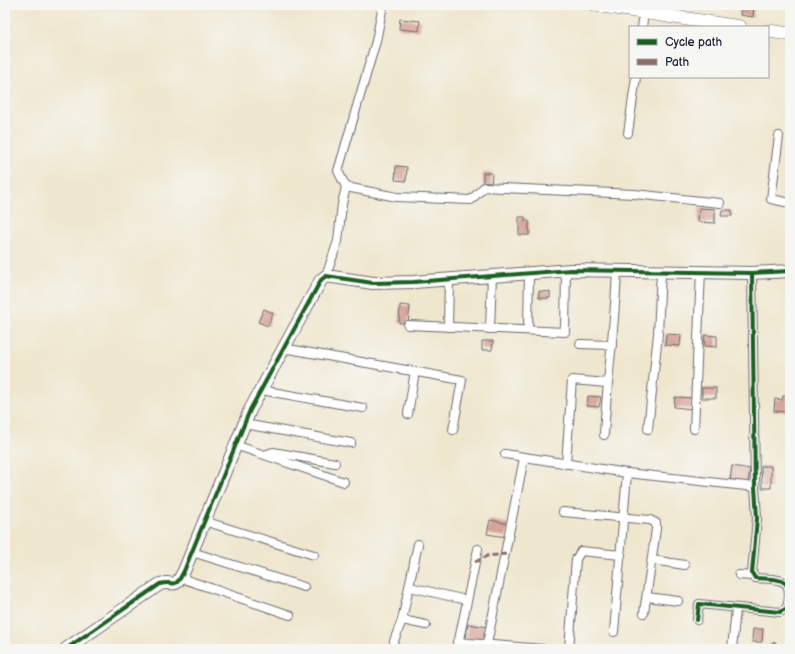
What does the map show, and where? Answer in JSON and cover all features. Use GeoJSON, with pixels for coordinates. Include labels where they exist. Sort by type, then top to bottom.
{"type":"FeatureCollection","features":[{"type":"Feature","properties":{"kind":"main road"},"geometry":{"type":"LineString","coordinates":[[596,5],[733,26]]}},
{"type":"Feature","properties":{"kind":"main road"},"geometry":{"type":"LineString","coordinates":[[769,31],[790,34]]}},
{"type":"Feature","properties":{"kind":"street"},"geometry":{"type":"LineString","coordinates":[[66,649],[160,584],[175,584],[181,578],[244,424],[283,348],[321,280],[326,276],[338,240],[342,204],[346,187],[338,172],[376,41],[383,5]]}},
{"type":"Feature","properties":{"kind":"street"},"geometry":{"type":"LineString","coordinates":[[642,26],[644,13]]}},
{"type":"Feature","properties":{"kind":"street"},"geometry":{"type":"LineString","coordinates":[[628,133],[636,78]]}},
{"type":"Feature","properties":{"kind":"street"},"geometry":{"type":"LineString","coordinates":[[780,136],[771,199],[790,203]]}},
{"type":"Feature","properties":{"kind":"street"},"geometry":{"type":"LineString","coordinates":[[346,187],[397,197],[471,200],[484,187],[634,194],[720,203]]}},
{"type":"Feature","properties":{"kind":"street"},"geometry":{"type":"LineString","coordinates":[[326,276],[373,283],[566,270],[752,273],[790,272]]}},
{"type":"Feature","properties":{"kind":"street"},"geometry":{"type":"LineString","coordinates":[[408,325],[490,329],[566,330],[566,270]]}},
{"type":"Feature","properties":{"kind":"street"},"geometry":{"type":"LineString","coordinates":[[604,435],[607,383],[615,327],[617,270]]}},
{"type":"Feature","properties":{"kind":"street"},"geometry":{"type":"LineString","coordinates":[[648,429],[658,334],[661,271]]}},
{"type":"Feature","properties":{"kind":"street"},"geometry":{"type":"LineString","coordinates":[[694,429],[701,271]]}},
{"type":"Feature","properties":{"kind":"street"},"geometry":{"type":"LineString","coordinates":[[528,330],[529,273]]}},
{"type":"Feature","properties":{"kind":"street"},"geometry":{"type":"LineString","coordinates":[[752,273],[755,487],[757,518],[752,576]]}},
{"type":"Feature","properties":{"kind":"street"},"geometry":{"type":"LineString","coordinates":[[490,329],[492,276]]}},
{"type":"Feature","properties":{"kind":"street"},"geometry":{"type":"LineString","coordinates":[[448,327],[449,279]]}},
{"type":"Feature","properties":{"kind":"street"},"geometry":{"type":"LineString","coordinates":[[580,344],[612,346]]}},
{"type":"Feature","properties":{"kind":"street"},"geometry":{"type":"LineString","coordinates":[[283,348],[462,380],[453,430]]}},
{"type":"Feature","properties":{"kind":"street"},"geometry":{"type":"LineString","coordinates":[[408,414],[415,371]]}},
{"type":"Feature","properties":{"kind":"street"},"geometry":{"type":"LineString","coordinates":[[566,464],[572,380],[607,383]]}},
{"type":"Feature","properties":{"kind":"street"},"geometry":{"type":"LineString","coordinates":[[261,390],[363,408]]}},
{"type":"Feature","properties":{"kind":"street"},"geometry":{"type":"LineString","coordinates":[[244,424],[351,443]]}},
{"type":"Feature","properties":{"kind":"street"},"geometry":{"type":"LineString","coordinates":[[235,444],[344,482]]}},
{"type":"Feature","properties":{"kind":"street"},"geometry":{"type":"LineString","coordinates":[[264,454],[272,452],[335,463]]}},
{"type":"Feature","properties":{"kind":"street"},"geometry":{"type":"LineString","coordinates":[[505,454],[627,473],[755,487]]}},
{"type":"Feature","properties":{"kind":"street"},"geometry":{"type":"LineString","coordinates":[[492,646],[524,458]]}},
{"type":"Feature","properties":{"kind":"street"},"geometry":{"type":"LineString","coordinates":[[614,632],[627,473]]}},
{"type":"Feature","properties":{"kind":"street"},"geometry":{"type":"LineString","coordinates":[[563,512],[650,520],[656,523],[644,613]]}},
{"type":"Feature","properties":{"kind":"street"},"geometry":{"type":"LineString","coordinates":[[204,521],[314,555]]}},
{"type":"Feature","properties":{"kind":"street"},"geometry":{"type":"LineString","coordinates":[[394,641],[402,620],[404,602],[410,587],[418,544]]}},
{"type":"Feature","properties":{"kind":"street"},"geometry":{"type":"LineString","coordinates":[[478,549],[457,645],[543,649]]}},
{"type":"Feature","properties":{"kind":"street"},"geometry":{"type":"LineString","coordinates":[[569,649],[576,559],[581,551],[621,555]]}},
{"type":"Feature","properties":{"kind":"street"},"geometry":{"type":"LineString","coordinates":[[192,552],[304,587]]}},
{"type":"Feature","properties":{"kind":"street"},"geometry":{"type":"LineString","coordinates":[[652,560],[685,565]]}},
{"type":"Feature","properties":{"kind":"street"},"geometry":{"type":"LineString","coordinates":[[697,620],[699,604],[736,609],[780,612],[787,608],[790,594],[788,586],[784,581],[738,575]]}},
{"type":"Feature","properties":{"kind":"street"},"geometry":{"type":"LineString","coordinates":[[181,578],[290,615]]}},
{"type":"Feature","properties":{"kind":"street"},"geometry":{"type":"LineString","coordinates":[[410,587],[466,600]]}},
{"type":"Feature","properties":{"kind":"street"},"geometry":{"type":"LineString","coordinates":[[647,597],[678,601]]}},
{"type":"Feature","properties":{"kind":"street"},"geometry":{"type":"LineString","coordinates":[[732,649],[736,609]]}},
{"type":"Feature","properties":{"kind":"street"},"geometry":{"type":"LineString","coordinates":[[402,620],[426,625]]}},
{"type":"Feature","properties":{"kind":"building"},"geometry":{"type":"Polygon","coordinates":[[[741,5],[754,5],[753,17],[740,15],[741,5]]]}},
{"type":"Feature","properties":{"kind":"building"},"geometry":{"type":"Polygon","coordinates":[[[400,19],[420,21],[419,31],[399,29],[400,19]]]}},
{"type":"Feature","properties":{"kind":"building"},"geometry":{"type":"Polygon","coordinates":[[[396,166],[407,167],[406,181],[395,180],[396,166]]]}},
{"type":"Feature","properties":{"kind":"building"},"geometry":{"type":"Polygon","coordinates":[[[483,173],[492,173],[491,186],[483,185],[483,173]]]}},
{"type":"Feature","properties":{"kind":"building"},"geometry":{"type":"Polygon","coordinates":[[[699,208],[715,209],[715,223],[698,222],[699,208]]]}},
{"type":"Feature","properties":{"kind":"building"},"geometry":{"type":"Polygon","coordinates":[[[722,210],[732,210],[732,216],[721,216],[722,210]]]}},
{"type":"Feature","properties":{"kind":"building"},"geometry":{"type":"Polygon","coordinates":[[[519,217],[525,217],[525,221],[529,221],[529,235],[519,235],[519,217]]]}},
{"type":"Feature","properties":{"kind":"building"},"geometry":{"type":"Polygon","coordinates":[[[539,291],[550,292],[550,298],[539,298],[539,291]]]}},
{"type":"Feature","properties":{"kind":"building"},"geometry":{"type":"Polygon","coordinates":[[[400,305],[410,306],[408,323],[399,323],[400,305]]]}},
{"type":"Feature","properties":{"kind":"building"},"geometry":{"type":"Polygon","coordinates":[[[264,309],[273,313],[268,326],[258,322],[264,309]]]}},
{"type":"Feature","properties":{"kind":"building"},"geometry":{"type":"Polygon","coordinates":[[[666,334],[681,335],[680,346],[665,345],[666,334]]]}},
{"type":"Feature","properties":{"kind":"building"},"geometry":{"type":"Polygon","coordinates":[[[705,335],[717,336],[717,347],[704,346],[705,335]]]}},
{"type":"Feature","properties":{"kind":"building"},"geometry":{"type":"Polygon","coordinates":[[[482,341],[493,341],[492,350],[482,350],[482,341]]]}},
{"type":"Feature","properties":{"kind":"building"},"geometry":{"type":"Polygon","coordinates":[[[702,388],[716,388],[716,398],[702,398],[702,388]]]}},
{"type":"Feature","properties":{"kind":"building"},"geometry":{"type":"Polygon","coordinates":[[[588,396],[601,397],[599,407],[587,406],[588,396]]]}},
{"type":"Feature","properties":{"kind":"building"},"geometry":{"type":"Polygon","coordinates":[[[783,396],[788,396],[787,412],[774,411],[775,399],[782,400],[783,396]]]}},
{"type":"Feature","properties":{"kind":"building"},"geometry":{"type":"Polygon","coordinates":[[[675,397],[692,398],[691,409],[674,407],[675,397]]]}},
{"type":"Feature","properties":{"kind":"building"},"geometry":{"type":"Polygon","coordinates":[[[732,466],[750,469],[748,482],[730,480],[732,466]]]}},
{"type":"Feature","properties":{"kind":"building"},"geometry":{"type":"Polygon","coordinates":[[[761,466],[771,466],[771,488],[762,488],[761,466]]]}},
{"type":"Feature","properties":{"kind":"building"},"geometry":{"type":"Polygon","coordinates":[[[490,520],[509,524],[506,537],[487,534],[490,520]]]}},
{"type":"Feature","properties":{"kind":"building"},"geometry":{"type":"Polygon","coordinates":[[[468,624],[488,627],[486,642],[466,639],[468,624]]]}},
{"type":"Feature","properties":{"kind":"building"},"geometry":{"type":"Polygon","coordinates":[[[753,629],[763,629],[762,642],[752,642],[753,629]]]}},
{"type":"Feature","properties":{"kind":"marked path"},"geometry":{"type":"LineString","coordinates":[[475,562],[487,556],[506,554]]}},
{"type":"Feature","properties":{"kind":"cycle path"},"geometry":{"type":"LineString","coordinates":[[66,649],[160,584],[174,584],[178,581],[184,571],[250,410],[321,280],[326,276],[373,283],[414,282],[571,270],[752,273],[790,271]]}},
{"type":"Feature","properties":{"kind":"cycle path"},"geometry":{"type":"LineString","coordinates":[[697,620],[699,604],[780,612],[787,608],[789,598],[789,590],[787,585],[783,582],[772,579],[755,578],[752,573],[757,518],[755,487],[752,273]]}}]}
